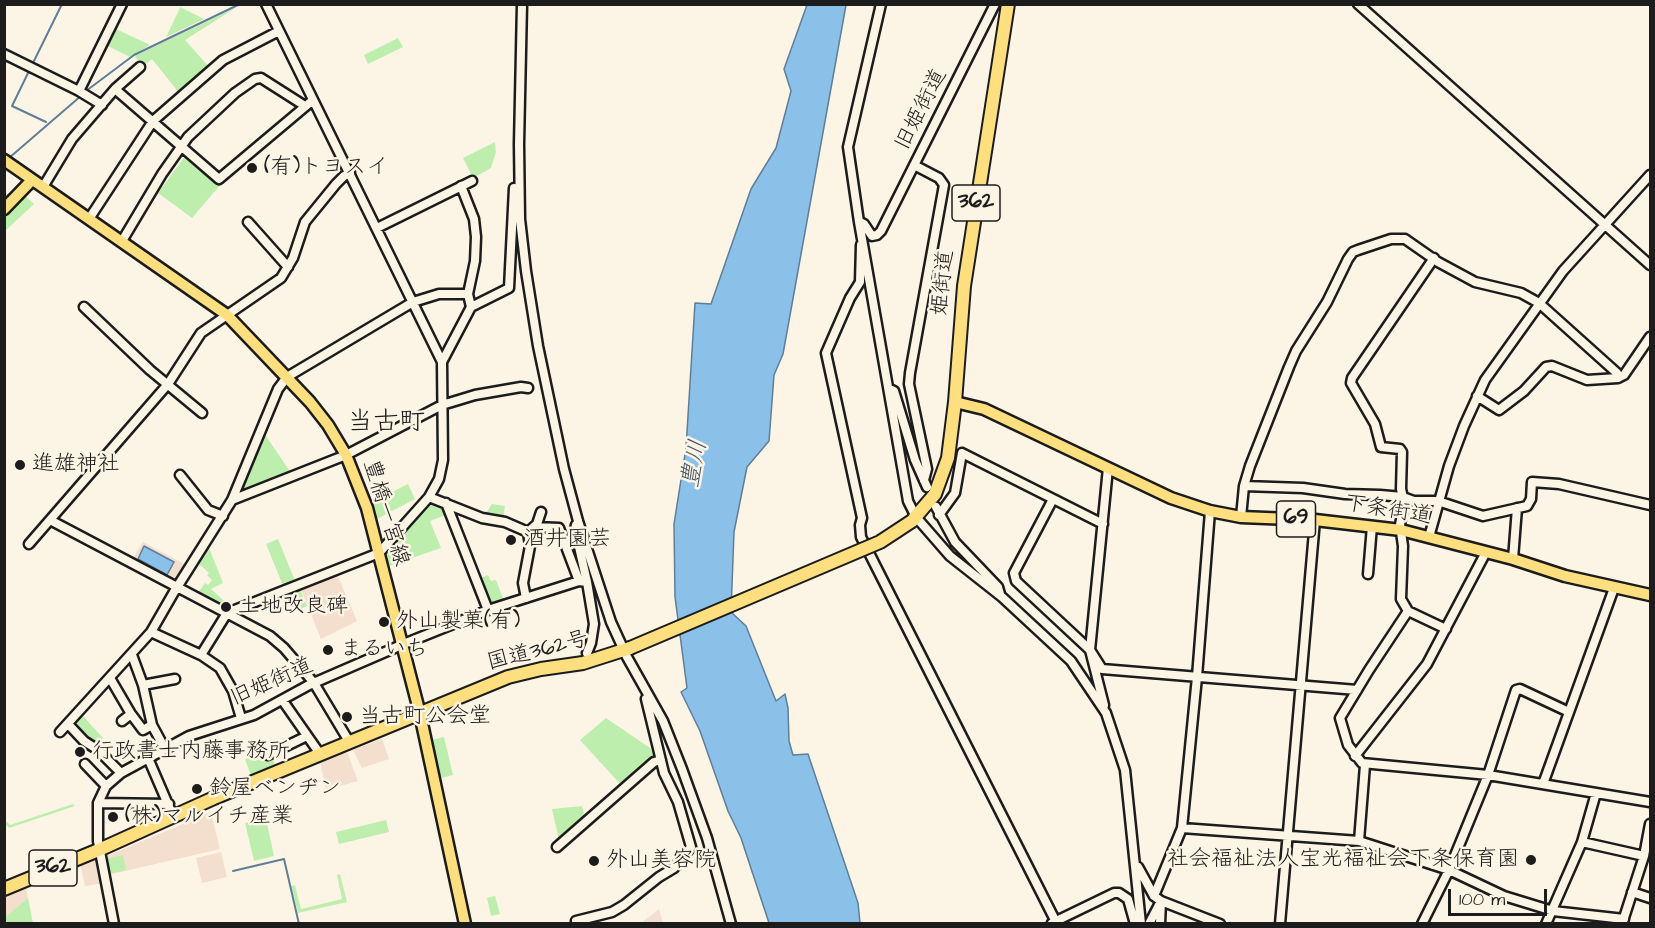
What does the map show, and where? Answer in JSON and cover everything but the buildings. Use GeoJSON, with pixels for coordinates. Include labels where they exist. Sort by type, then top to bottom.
{"type":"FeatureCollection","features":[{"type":"Feature","properties":{"kind":"highway","name":"姫街道"},"geometry":{"type":"LineString","coordinates":[[914,519],[934,494],[948,458],[964,286],[1008,4]]}},
{"type":"Feature","properties":{"kind":"highway","name":"国道362号"},"geometry":{"type":"LineString","coordinates":[[4,889],[101,849],[171,810],[320,754],[508,677],[541,669],[583,663],[627,650],[880,542],[914,519]]}},
{"type":"Feature","properties":{"kind":"main road","name":"豊橋一宮線"},"geometry":{"type":"LineString","coordinates":[[4,160],[227,315],[287,377],[328,425],[346,454],[367,508],[420,714],[465,924]]}},
{"type":"Feature","properties":{"kind":"main road"},"geometry":{"type":"LineString","coordinates":[[4,198],[29,178]]}},
{"type":"Feature","properties":{"kind":"main road"},"geometry":{"type":"LineString","coordinates":[[4,208],[29,178]]}},
{"type":"Feature","properties":{"kind":"main road","name":"下条街道"},"geometry":{"type":"LineString","coordinates":[[955,402],[984,409],[1171,498],[1210,511],[1241,517],[1315,520],[1401,530],[1614,588],[1650,595]]}},
{"type":"Feature","properties":{"kind":"street"},"geometry":{"type":"LineString","coordinates":[[79,91],[122,4]]}},
{"type":"Feature","properties":{"kind":"street"},"geometry":{"type":"LineString","coordinates":[[201,655],[227,614],[379,554],[429,497],[442,470],[442,362],[266,4]]}},
{"type":"Feature","properties":{"kind":"street"},"geometry":{"type":"LineString","coordinates":[[522,4],[520,219],[538,346],[564,469],[578,521],[611,622],[627,650],[642,685],[654,725],[664,773],[678,802],[691,847],[674,868],[659,876],[624,905],[612,912],[576,921]]}},
{"type":"Feature","properties":{"kind":"street"},"geometry":{"type":"LineString","coordinates":[[881,4],[848,147],[888,388],[914,519],[951,556],[1002,597],[1071,661],[1106,712]]}},
{"type":"Feature","properties":{"kind":"street","name":"旧姫街道"},"geometry":{"type":"LineString","coordinates":[[860,222],[872,236],[881,231],[995,4]]}},
{"type":"Feature","properties":{"kind":"street"},"geometry":{"type":"LineString","coordinates":[[1358,4],[1650,265]]}},
{"type":"Feature","properties":{"kind":"street"},"geometry":{"type":"LineString","coordinates":[[89,219],[153,121],[223,60],[279,32]]}},
{"type":"Feature","properties":{"kind":"street"},"geometry":{"type":"LineString","coordinates":[[4,54],[79,91],[102,105]]}},
{"type":"Feature","properties":{"kind":"street"},"geometry":{"type":"LineString","coordinates":[[43,187],[72,139],[115,89],[140,67]]}},
{"type":"Feature","properties":{"kind":"street"},"geometry":{"type":"LineString","coordinates":[[122,241],[162,174],[188,137],[227,100],[255,79],[262,79],[305,106]]}},
{"type":"Feature","properties":{"kind":"street"},"geometry":{"type":"LineString","coordinates":[[115,89],[214,177],[221,179],[313,100]]}},
{"type":"Feature","properties":{"kind":"street"},"geometry":{"type":"LineString","coordinates":[[888,388],[894,391],[925,484],[927,469],[909,384],[944,185],[939,178],[914,165]]}},
{"type":"Feature","properties":{"kind":"street"},"geometry":{"type":"LineString","coordinates":[[29,544],[168,384],[201,333],[279,280],[288,267],[306,222],[336,184],[350,173]]}},
{"type":"Feature","properties":{"kind":"street"},"geometry":{"type":"LineString","coordinates":[[442,362],[471,307],[506,290],[511,284],[514,180],[519,175]]}},
{"type":"Feature","properties":{"kind":"street"},"geometry":{"type":"LineString","coordinates":[[1429,537],[1449,466],[1477,396],[1494,365],[1563,271],[1650,175]]}},
{"type":"Feature","properties":{"kind":"street"},"geometry":{"type":"LineString","coordinates":[[377,228],[472,181]]}},
{"type":"Feature","properties":{"kind":"street"},"geometry":{"type":"LineString","coordinates":[[461,186],[474,219],[476,237],[475,261],[468,294],[471,307]]}},
{"type":"Feature","properties":{"kind":"street"},"geometry":{"type":"LineString","coordinates":[[248,222],[288,267]]}},
{"type":"Feature","properties":{"kind":"street"},"geometry":{"type":"LineString","coordinates":[[862,238],[859,251],[860,282],[850,298],[826,352],[862,518],[861,537],[1055,923],[1114,893],[1119,893],[1128,898],[1135,924]]}},
{"type":"Feature","properties":{"kind":"street"},"geometry":{"type":"LineString","coordinates":[[1241,517],[1244,486],[1250,466],[1296,351],[1327,302],[1353,252],[1397,238],[1405,239],[1475,282],[1521,293],[1539,303],[1617,373],[1618,378]]}},
{"type":"Feature","properties":{"kind":"street"},"geometry":{"type":"LineString","coordinates":[[1434,258],[1352,378],[1351,383],[1375,424],[1381,447],[1402,452],[1401,489],[1404,498],[1401,530],[1403,546],[1401,599],[1408,611],[1446,629]]}},
{"type":"Feature","properties":{"kind":"street"},"geometry":{"type":"LineString","coordinates":[[60,732],[151,632],[232,501],[278,389],[287,377],[413,302],[439,294],[468,294]]}},
{"type":"Feature","properties":{"kind":"street"},"geometry":{"type":"LineString","coordinates":[[84,308],[150,370],[202,413]]}},
{"type":"Feature","properties":{"kind":"street"},"geometry":{"type":"LineString","coordinates":[[1477,396],[1499,410],[1524,391],[1545,367],[1552,366],[1587,381],[1618,378],[1624,375],[1650,337]]}},
{"type":"Feature","properties":{"kind":"street"},"geometry":{"type":"LineString","coordinates":[[232,501],[346,454],[442,405],[475,395],[521,387],[528,388]]}},
{"type":"Feature","properties":{"kind":"street"},"geometry":{"type":"LineString","coordinates":[[1002,597],[998,587],[955,542],[938,511],[955,493],[962,453],[1103,524]]}},
{"type":"Feature","properties":{"kind":"street"},"geometry":{"type":"LineString","coordinates":[[1108,468],[1090,650],[1106,712],[1125,770],[1141,924]]}},
{"type":"Feature","properties":{"kind":"street"},"geometry":{"type":"LineString","coordinates":[[180,475],[208,510],[223,516]]}},
{"type":"Feature","properties":{"kind":"street"},"geometry":{"type":"LineString","coordinates":[[1244,486],[1302,488],[1404,498],[1414,501],[1438,501],[1483,516],[1530,503],[1532,483],[1559,484],[1650,504]]}},
{"type":"Feature","properties":{"kind":"street"},"geometry":{"type":"LineString","coordinates":[[429,497],[482,518],[531,530],[559,528],[583,582]]}},
{"type":"Feature","properties":{"kind":"street"},"geometry":{"type":"LineString","coordinates":[[1053,499],[1014,573],[1016,581],[1090,650],[1102,669],[1357,690]]}},
{"type":"Feature","properties":{"kind":"street"},"geometry":{"type":"LineString","coordinates":[[446,502],[488,610]]}},
{"type":"Feature","properties":{"kind":"street"},"geometry":{"type":"LineString","coordinates":[[1514,560],[1517,508]]}},
{"type":"Feature","properties":{"kind":"street"},"geometry":{"type":"LineString","coordinates":[[1149,924],[1182,828],[1210,511]]}},
{"type":"Feature","properties":{"kind":"street"},"geometry":{"type":"LineString","coordinates":[[526,598],[523,583],[531,530],[541,512]]}},
{"type":"Feature","properties":{"kind":"street"},"geometry":{"type":"LineString","coordinates":[[50,520],[270,636],[284,648],[314,683],[350,742]]}},
{"type":"Feature","properties":{"kind":"street"},"geometry":{"type":"LineString","coordinates":[[1281,924],[1315,520]]}},
{"type":"Feature","properties":{"kind":"street"},"geometry":{"type":"LineString","coordinates":[[578,521],[575,529],[583,582],[594,624],[587,653]]}},
{"type":"Feature","properties":{"kind":"street"},"geometry":{"type":"LineString","coordinates":[[1368,574],[1372,526]]}},
{"type":"Feature","properties":{"kind":"street"},"geometry":{"type":"LineString","coordinates":[[1355,756],[1427,664],[1486,552]]}},
{"type":"Feature","properties":{"kind":"street","name":"旧姫街道"},"geometry":{"type":"LineString","coordinates":[[114,924],[98,840],[98,803],[106,786],[121,773],[189,736],[254,715],[314,683],[488,610],[583,582]]}},
{"type":"Feature","properties":{"kind":"street"},"geometry":{"type":"LineString","coordinates":[[1544,784],[1614,588]]}},
{"type":"Feature","properties":{"kind":"street"},"geometry":{"type":"LineString","coordinates":[[1408,611],[1340,718],[1348,745],[1365,765],[1488,775],[1650,802]]}},
{"type":"Feature","properties":{"kind":"street"},"geometry":{"type":"LineString","coordinates":[[151,632],[201,655],[220,668],[226,675],[241,718]]}},
{"type":"Feature","properties":{"kind":"street"},"geometry":{"type":"LineString","coordinates":[[132,655],[143,685],[152,725],[165,749]]}},
{"type":"Feature","properties":{"kind":"street"},"geometry":{"type":"LineString","coordinates":[[110,678],[143,730],[152,725]]}},
{"type":"Feature","properties":{"kind":"street"},"geometry":{"type":"LineString","coordinates":[[143,685],[175,679]]}},
{"type":"Feature","properties":{"kind":"street"},"geometry":{"type":"LineString","coordinates":[[642,685],[663,721],[682,768],[706,838],[731,924]]}},
{"type":"Feature","properties":{"kind":"street"},"geometry":{"type":"LineString","coordinates":[[1422,924],[1449,870],[1488,775],[1516,690],[1520,689],[1569,712]]}},
{"type":"Feature","properties":{"kind":"street"},"geometry":{"type":"LineString","coordinates":[[283,701],[320,754]]}},
{"type":"Feature","properties":{"kind":"street"},"geometry":{"type":"LineString","coordinates":[[122,721],[131,714]]}},
{"type":"Feature","properties":{"kind":"street"},"geometry":{"type":"LineString","coordinates":[[68,724],[121,773]]}},
{"type":"Feature","properties":{"kind":"street"},"geometry":{"type":"LineString","coordinates":[[268,755],[307,736]]}},
{"type":"Feature","properties":{"kind":"street"},"geometry":{"type":"LineString","coordinates":[[98,803],[171,810],[148,758]]}},
{"type":"Feature","properties":{"kind":"street"},"geometry":{"type":"LineString","coordinates":[[557,847],[654,762],[661,760]]}},
{"type":"Feature","properties":{"kind":"street"},"geometry":{"type":"LineString","coordinates":[[85,764],[106,786]]}},
{"type":"Feature","properties":{"kind":"street"},"geometry":{"type":"LineString","coordinates":[[1359,841],[1365,765]]}},
{"type":"Feature","properties":{"kind":"street"},"geometry":{"type":"LineString","coordinates":[[1546,924],[1582,842],[1596,793]]}},
{"type":"Feature","properties":{"kind":"street"},"geometry":{"type":"LineString","coordinates":[[1182,828],[1359,841],[1449,870],[1504,896],[1553,911],[1623,921],[1644,856],[1650,824]]}},
{"type":"Feature","properties":{"kind":"street"},"geometry":{"type":"LineString","coordinates":[[1582,842],[1644,856]]}},
{"type":"Feature","properties":{"kind":"street"},"geometry":{"type":"LineString","coordinates":[[1136,862],[1158,898],[1160,924]]}},
{"type":"Feature","properties":{"kind":"street"},"geometry":{"type":"LineString","coordinates":[[1632,892],[1650,898]]}},
{"type":"Feature","properties":{"kind":"street"},"geometry":{"type":"LineString","coordinates":[[1158,898],[1220,924]]}},
{"type":"Feature","properties":{"kind":"shaded area"},"geometry":{"type":"Polygon","coordinates":[[[143,542],[186,565],[176,583],[132,560],[143,542]]]}},
{"type":"Feature","properties":{"kind":"shaded area"},"geometry":{"type":"Polygon","coordinates":[[[337,574],[357,621],[321,639],[301,589],[337,574]]]}},
{"type":"Feature","properties":{"kind":"shaded area"},"geometry":{"type":"Polygon","coordinates":[[[382,739],[389,759],[362,768],[353,750],[382,739]]]}},
{"type":"Feature","properties":{"kind":"shaded area"},"geometry":{"type":"Polygon","coordinates":[[[347,752],[358,781],[326,790],[320,761],[347,752]]]}},
{"type":"Feature","properties":{"kind":"shaded area"},"geometry":{"type":"Polygon","coordinates":[[[211,812],[220,849],[108,875],[105,857],[211,812]]]}},
{"type":"Feature","properties":{"kind":"shaded area"},"geometry":{"type":"Polygon","coordinates":[[[221,852],[227,877],[202,883],[196,858],[221,852]]]}},
{"type":"Feature","properties":{"kind":"shaded area"},"geometry":{"type":"Polygon","coordinates":[[[99,855],[104,883],[85,886],[80,863],[99,855]]]}},
{"type":"Feature","properties":{"kind":"shaded area"},"geometry":{"type":"Polygon","coordinates":[[[26,887],[28,898],[5,917],[5,897],[26,887]]]}},
{"type":"Feature","properties":{"kind":"shaded area"},"geometry":{"type":"Polygon","coordinates":[[[659,909],[663,923],[641,923],[659,909]]]}},
{"type":"Feature","properties":{"kind":"green space"},"geometry":{"type":"Polygon","coordinates":[[[237,7],[185,40],[210,68],[180,94],[152,59],[141,68],[135,56],[237,7]]]}},
{"type":"Feature","properties":{"kind":"green space"},"geometry":{"type":"Polygon","coordinates":[[[180,8],[204,19],[166,37],[180,8]]]}},
{"type":"Feature","properties":{"kind":"green space"},"geometry":{"type":"Polygon","coordinates":[[[114,28],[150,45],[130,57],[106,45],[114,28]]]}},
{"type":"Feature","properties":{"kind":"green space"},"geometry":{"type":"Polygon","coordinates":[[[398,38],[403,47],[368,64],[364,55],[398,38]]]}},
{"type":"Feature","properties":{"kind":"green space"},"geometry":{"type":"Polygon","coordinates":[[[495,142],[496,152],[491,168],[473,178],[463,158],[495,142]]]}},
{"type":"Feature","properties":{"kind":"green space"},"geometry":{"type":"Polygon","coordinates":[[[185,156],[221,184],[192,218],[158,193],[185,156]]]}},
{"type":"Feature","properties":{"kind":"green space"},"geometry":{"type":"Polygon","coordinates":[[[25,196],[34,204],[5,231],[5,215],[25,196]]]}},
{"type":"Feature","properties":{"kind":"green space"},"geometry":{"type":"Polygon","coordinates":[[[264,433],[291,473],[239,494],[264,433]]]}},
{"type":"Feature","properties":{"kind":"green space"},"geometry":{"type":"Polygon","coordinates":[[[408,484],[415,499],[375,520],[370,503],[408,484]]]}},
{"type":"Feature","properties":{"kind":"green space"},"geometry":{"type":"Polygon","coordinates":[[[432,501],[444,505],[448,514],[430,521],[441,548],[386,567],[383,554],[432,501]]]}},
{"type":"Feature","properties":{"kind":"green space"},"geometry":{"type":"Polygon","coordinates":[[[492,504],[505,506],[503,520],[465,509],[466,507],[486,513],[492,504]]]}},
{"type":"Feature","properties":{"kind":"green space"},"geometry":{"type":"Polygon","coordinates":[[[278,539],[296,583],[284,588],[266,544],[278,539]]]}},
{"type":"Feature","properties":{"kind":"green space"},"geometry":{"type":"Polygon","coordinates":[[[208,545],[223,583],[211,589],[233,609],[228,611],[197,594],[205,583],[208,585],[212,580],[207,575],[209,573],[197,562],[208,545]]]}},
{"type":"Feature","properties":{"kind":"green space"},"geometry":{"type":"Polygon","coordinates":[[[488,575],[491,581],[496,580],[504,601],[489,606],[478,579],[488,575]]]}},
{"type":"Feature","properties":{"kind":"green space"},"geometry":{"type":"Polygon","coordinates":[[[300,589],[307,606],[291,613],[284,596],[300,589]]]}},
{"type":"Feature","properties":{"kind":"green space"},"geometry":{"type":"Polygon","coordinates":[[[82,715],[103,738],[96,746],[72,725],[82,715]]]}},
{"type":"Feature","properties":{"kind":"green space"},"geometry":{"type":"Polygon","coordinates":[[[606,718],[650,748],[654,755],[653,760],[622,786],[580,740],[606,718]]]}},
{"type":"Feature","properties":{"kind":"green space"},"geometry":{"type":"Polygon","coordinates":[[[444,737],[453,775],[437,779],[431,740],[444,737]]]}},
{"type":"Feature","properties":{"kind":"green space"},"geometry":{"type":"Polygon","coordinates":[[[279,751],[273,758],[275,766],[251,776],[245,759],[279,751]]]}},
{"type":"Feature","properties":{"kind":"green space"},"geometry":{"type":"Polygon","coordinates":[[[73,804],[75,806],[9,828],[5,824],[5,820],[10,825],[73,804]]]}},
{"type":"Feature","properties":{"kind":"green space"},"geometry":{"type":"Polygon","coordinates":[[[582,806],[585,819],[559,840],[552,809],[582,806]]]}},
{"type":"Feature","properties":{"kind":"green space"},"geometry":{"type":"Polygon","coordinates":[[[266,819],[274,856],[254,861],[245,823],[266,819]]]}},
{"type":"Feature","properties":{"kind":"green space"},"geometry":{"type":"Polygon","coordinates":[[[386,820],[389,832],[339,844],[336,832],[386,820]]]}},
{"type":"Feature","properties":{"kind":"green space"},"geometry":{"type":"Polygon","coordinates":[[[123,855],[126,870],[108,874],[106,859],[123,855]]]}},
{"type":"Feature","properties":{"kind":"green space"},"geometry":{"type":"Polygon","coordinates":[[[340,874],[347,902],[298,913],[291,886],[295,885],[301,909],[342,899],[337,875],[340,874]]]}},
{"type":"Feature","properties":{"kind":"green space"},"geometry":{"type":"Polygon","coordinates":[[[495,896],[500,914],[491,916],[487,898],[495,896]]]}},
{"type":"Feature","properties":{"kind":"green space"},"geometry":{"type":"Polygon","coordinates":[[[28,898],[33,923],[5,923],[5,917],[28,898]]]}},
{"type":"Feature","properties":{"kind":"water","name":"豊川"},"geometry":{"type":"Polygon","coordinates":[[[807,5],[846,5],[783,354],[774,375],[769,441],[747,467],[734,532],[731,612],[746,626],[776,701],[785,694],[788,708],[789,741],[793,755],[808,754],[858,903],[860,923],[769,923],[741,838],[728,811],[700,731],[681,692],[687,688],[675,597],[674,524],[686,448],[695,303],[711,304],[751,189],[776,148],[791,91],[784,69],[807,5]]]}},
{"type":"Feature","properties":{"kind":"water"},"geometry":{"type":"Polygon","coordinates":[[[144,546],[174,562],[167,575],[138,559],[144,546]]]}},
{"type":"Feature","properties":{"kind":"waterway"},"geometry":{"type":"LineString","coordinates":[[32,65],[62,4]]}},
{"type":"Feature","properties":{"kind":"waterway"},"geometry":{"type":"LineString","coordinates":[[86,91],[134,55],[240,4]]}},
{"type":"Feature","properties":{"kind":"waterway"},"geometry":{"type":"LineString","coordinates":[[30,69],[12,106],[46,122]]}},
{"type":"Feature","properties":{"kind":"waterway"},"geometry":{"type":"LineString","coordinates":[[9,158],[82,95]]}},
{"type":"Feature","properties":{"kind":"waterway"},"geometry":{"type":"LineString","coordinates":[[233,871],[284,859],[299,924]]}},
{"type":"Feature","properties":{"kind":"place","name":"(有)トヨスイ"},"geometry":{"type":"Point","coordinates":[252,168]}},
{"type":"Feature","properties":{"kind":"place","name":"進雄神社"},"geometry":{"type":"Point","coordinates":[20,465]}},
{"type":"Feature","properties":{"kind":"place","name":"酒井園芸"},"geometry":{"type":"Point","coordinates":[511,540]}},
{"type":"Feature","properties":{"kind":"place","name":"土地改良碑"},"geometry":{"type":"Point","coordinates":[226,607]}},
{"type":"Feature","properties":{"kind":"place","name":"外山製菓(有)"},"geometry":{"type":"Point","coordinates":[384,622]}},
{"type":"Feature","properties":{"kind":"place","name":"まるいち"},"geometry":{"type":"Point","coordinates":[328,650]}},
{"type":"Feature","properties":{"kind":"place","name":"当古町公会堂"},"geometry":{"type":"Point","coordinates":[347,717]}},
{"type":"Feature","properties":{"kind":"place","name":"行政書士内藤事務所"},"geometry":{"type":"Point","coordinates":[80,752]}},
{"type":"Feature","properties":{"kind":"place","name":"鈴屋ベンヂン"},"geometry":{"type":"Point","coordinates":[197,789]}},
{"type":"Feature","properties":{"kind":"place","name":"(株)マルイチ産業"},"geometry":{"type":"Point","coordinates":[113,817]}},
{"type":"Feature","properties":{"kind":"place","name":"社会福祉法人宝光福祉会下条保育園"},"geometry":{"type":"Point","coordinates":[1531,860]}},
{"type":"Feature","properties":{"kind":"place","name":"外山美容院"},"geometry":{"type":"Point","coordinates":[594,861]}},
{"type":"Feature","properties":{"kind":"district","name":"当古町"},"geometry":{"type":"Point","coordinates":[386,424]}}]}
